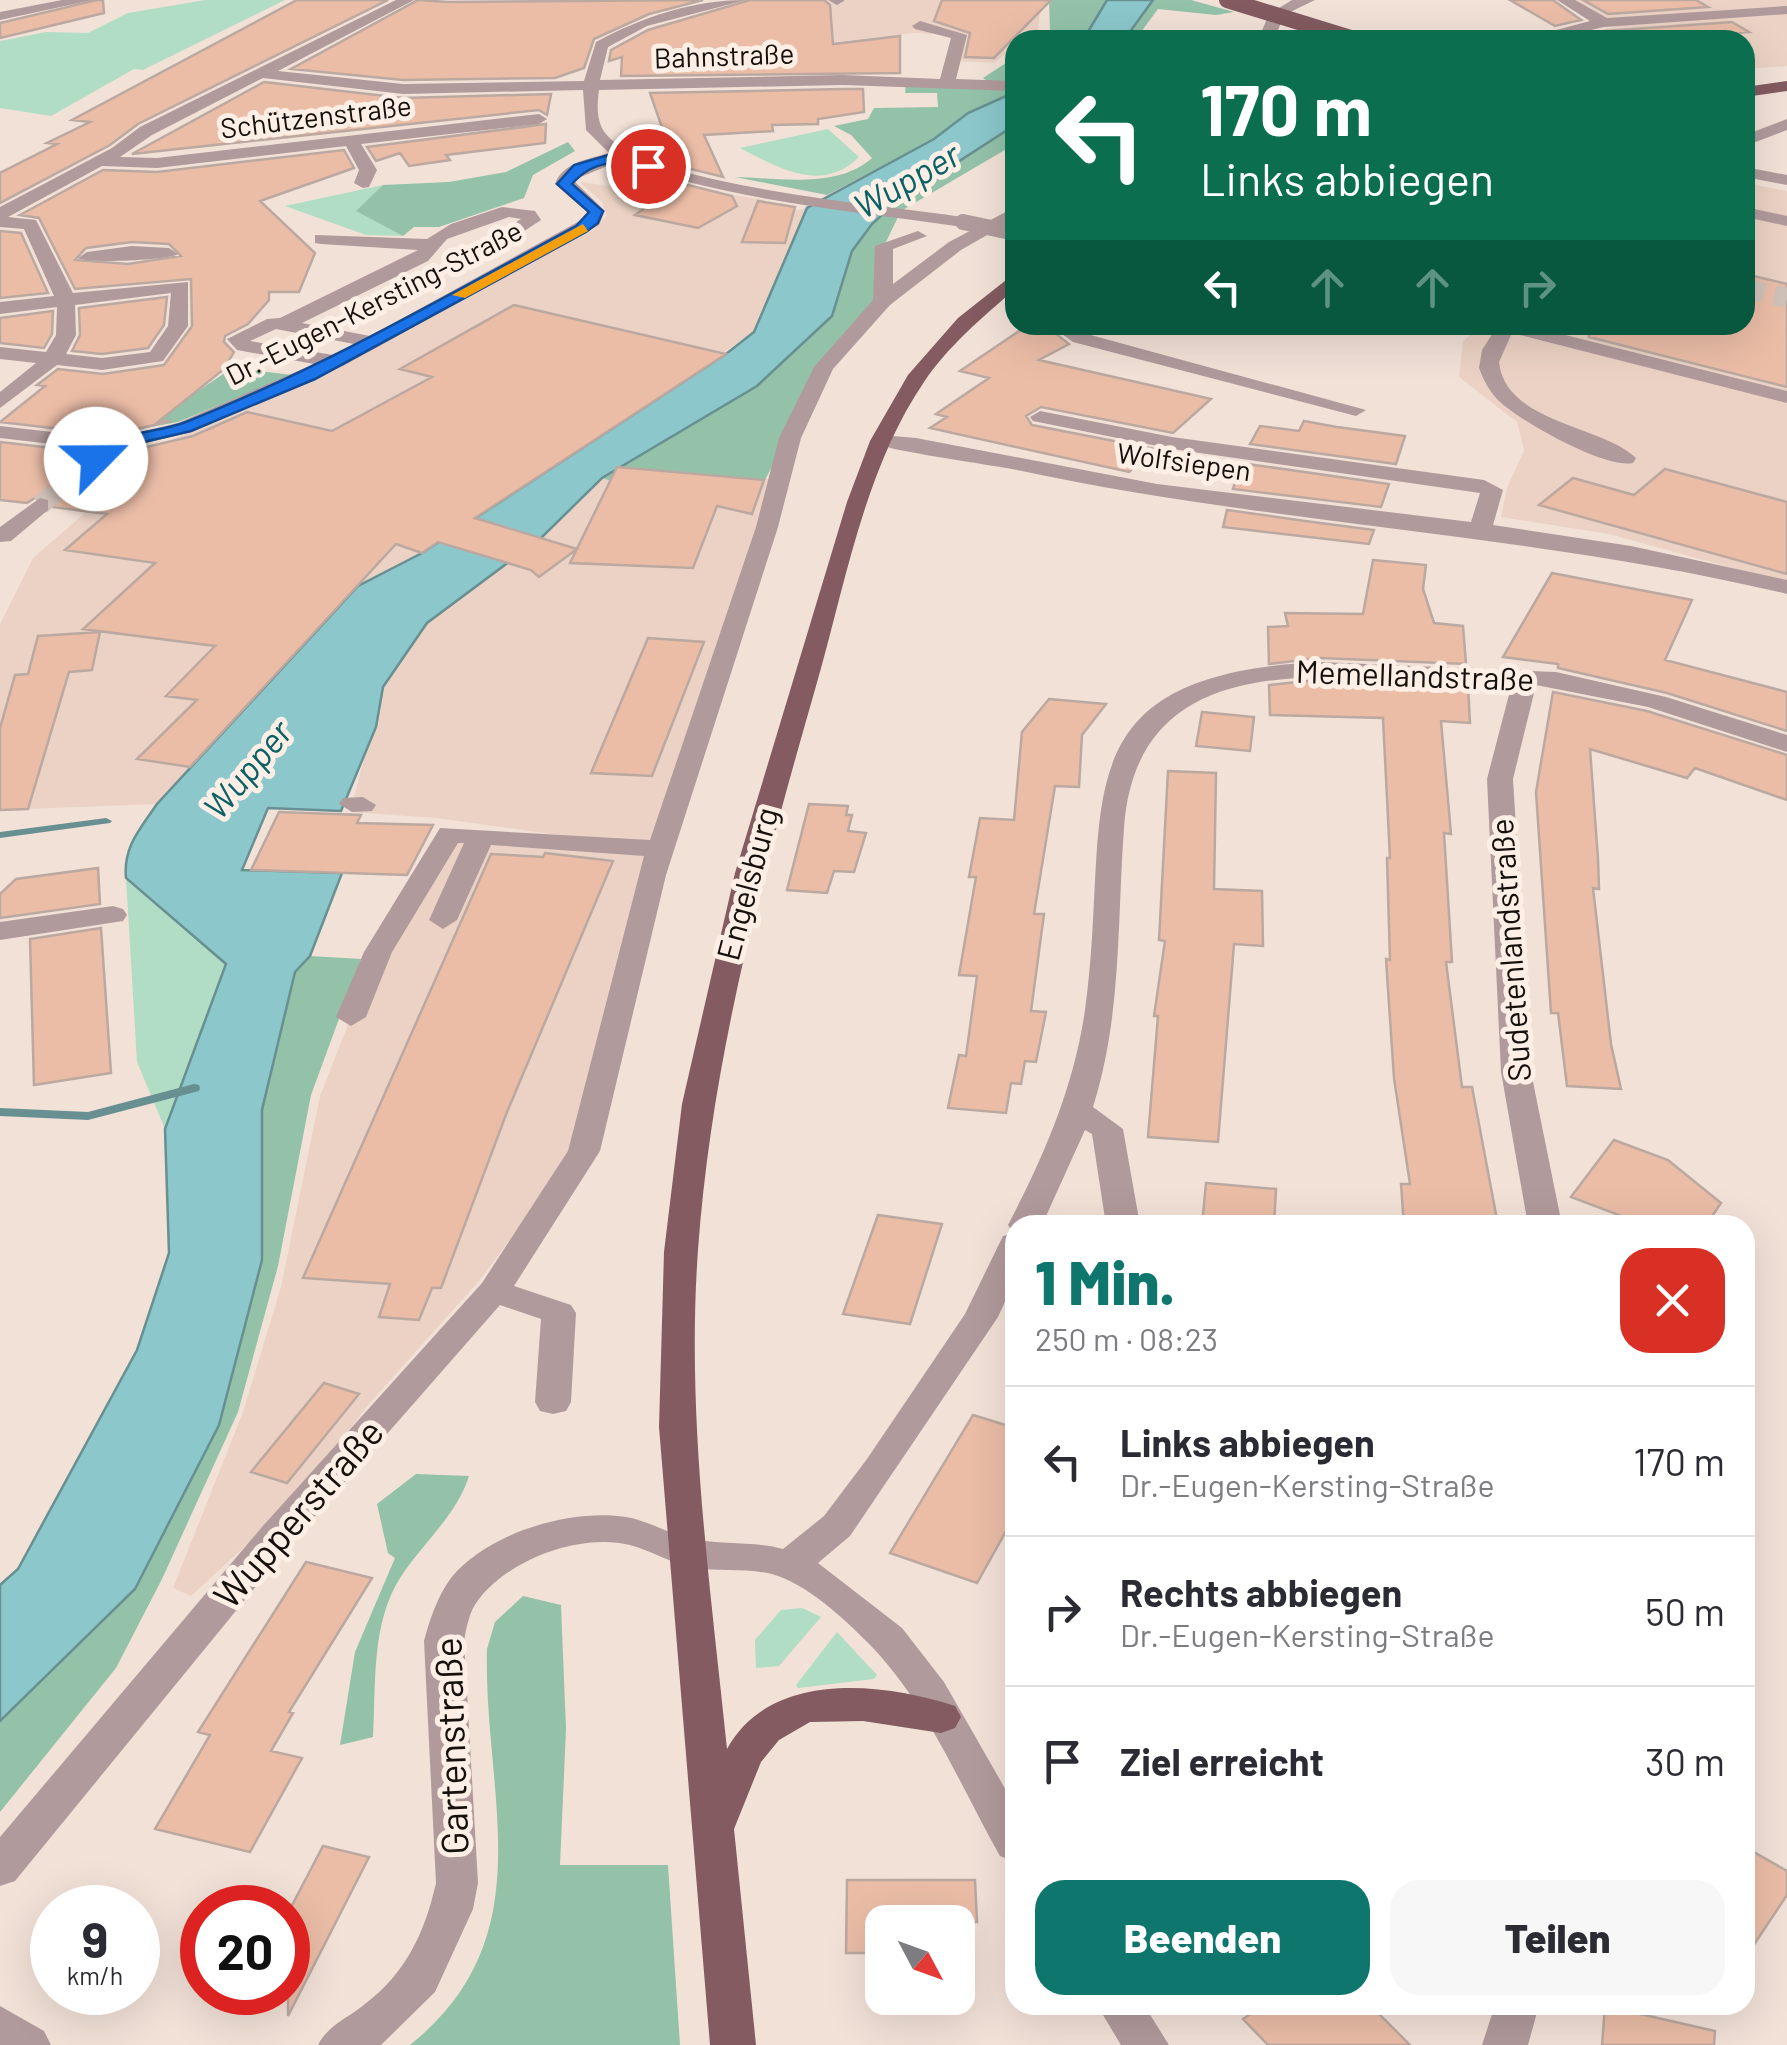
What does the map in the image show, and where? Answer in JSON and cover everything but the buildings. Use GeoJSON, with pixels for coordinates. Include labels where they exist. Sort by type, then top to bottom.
{"type":"FeatureCollection","features":[{"type":"Feature","properties":{"kind":"main road"},"geometry":{"type":"LineString","coordinates":[[1226,0],[1324,30]]}},
{"type":"Feature","properties":{"kind":"main road"},"geometry":{"type":"LineString","coordinates":[[1755,91],[1787,86]]}},
{"type":"Feature","properties":{"kind":"main road","name":"Engelsburg"},"geometry":{"type":"LineString","coordinates":[[733,2045],[677,1427],[681,1252],[698,1104],[748,873],[840,557],[881,441],[915,379],[938,351],[1005,288]]}},
{"type":"Feature","properties":{"kind":"main road"},"geometry":{"type":"LineString","coordinates":[[714,1829],[748,1748],[793,1711],[843,1702],[941,1717]]}},
{"type":"Feature","properties":{"kind":"street"},"geometry":{"type":"LineString","coordinates":[[0,16],[86,0]]}},
{"type":"Feature","properties":{"kind":"street"},"geometry":{"type":"LineString","coordinates":[[0,214],[118,151],[146,131],[220,98],[407,0]]}},
{"type":"Feature","properties":{"kind":"street"},"geometry":{"type":"LineString","coordinates":[[739,0],[665,12],[601,45],[590,114],[601,140],[622,155],[688,177],[1005,231]]}},
{"type":"Feature","properties":{"kind":"street"},"geometry":{"type":"LineString","coordinates":[[1267,30],[1268,23],[1284,6],[1308,0]]}},
{"type":"Feature","properties":{"kind":"street"},"geometry":{"type":"LineString","coordinates":[[1564,0],[1604,23]]}},
{"type":"Feature","properties":{"kind":"street"},"geometry":{"type":"LineString","coordinates":[[1572,30],[1604,23],[1787,10]]}},
{"type":"Feature","properties":{"kind":"street"},"geometry":{"type":"LineString","coordinates":[[920,26],[958,35],[947,82]]}},
{"type":"Feature","properties":{"kind":"street","name":"Bahnstraße"},"geometry":{"type":"LineString","coordinates":[[264,74],[368,88],[906,81],[1005,86]]}},
{"type":"Feature","properties":{"kind":"street"},"geometry":{"type":"LineString","coordinates":[[904,108],[906,81]]}},
{"type":"Feature","properties":{"kind":"street"},"geometry":{"type":"LineString","coordinates":[[414,134],[434,89]]}},
{"type":"Feature","properties":{"kind":"street","name":"Schützenstraße"},"geometry":{"type":"LineString","coordinates":[[99,160],[157,163],[539,119]]}},
{"type":"Feature","properties":{"kind":"street"},"geometry":{"type":"LineString","coordinates":[[1755,137],[1787,124]]}},
{"type":"Feature","properties":{"kind":"street"},"geometry":{"type":"LineString","coordinates":[[351,141],[368,170],[363,183]]}},
{"type":"Feature","properties":{"kind":"street","name":"Dr.-Eugen-Kersting-Straße"},"geometry":{"type":"LineString","coordinates":[[0,432],[104,452],[186,428],[336,362],[516,266],[596,216],[590,203],[564,184],[565,178],[589,164],[622,155]]}},
{"type":"Feature","properties":{"kind":"street"},"geometry":{"type":"LineString","coordinates":[[1755,174],[1787,180]]}},
{"type":"Feature","properties":{"kind":"street"},"geometry":{"type":"LineString","coordinates":[[0,402],[55,359],[69,336],[68,300],[30,224],[43,190]]}},
{"type":"Feature","properties":{"kind":"street"},"geometry":{"type":"LineString","coordinates":[[284,324],[421,257],[457,228],[518,212],[532,220],[480,254],[516,266]]}},
{"type":"Feature","properties":{"kind":"street"},"geometry":{"type":"LineString","coordinates":[[1755,214],[1787,221]]}},
{"type":"Feature","properties":{"kind":"street","name":"Wupperstraße"},"geometry":{"type":"LineString","coordinates":[[0,1868],[275,1537],[494,1291],[584,1151],[660,849],[767,527],[790,438],[824,367],[884,301],[955,246],[1005,218]]}},
{"type":"Feature","properties":{"kind":"street"},"geometry":{"type":"LineString","coordinates":[[0,222],[30,224]]}},
{"type":"Feature","properties":{"kind":"street"},"geometry":{"type":"LineString","coordinates":[[884,301],[884,246],[918,236]]}},
{"type":"Feature","properties":{"kind":"street"},"geometry":{"type":"LineString","coordinates":[[321,240],[434,245]]}},
{"type":"Feature","properties":{"kind":"street"},"geometry":{"type":"LineString","coordinates":[[87,258],[167,247],[170,276],[181,286]]}},
{"type":"Feature","properties":{"kind":"street"},"geometry":{"type":"LineString","coordinates":[[0,308],[181,286]]}},
{"type":"Feature","properties":{"kind":"street"},"geometry":{"type":"LineString","coordinates":[[0,353],[102,364],[156,357],[178,326],[181,286]]}},
{"type":"Feature","properties":{"kind":"street"},"geometry":{"type":"LineString","coordinates":[[336,362],[244,346],[237,340],[274,323],[372,342]]}},
{"type":"Feature","properties":{"kind":"street"},"geometry":{"type":"LineString","coordinates":[[1075,335],[1356,410]]}},
{"type":"Feature","properties":{"kind":"street"},"geometry":{"type":"LineString","coordinates":[[1502,335],[1491,354],[1489,368],[1496,384],[1526,411],[1557,429],[1625,458]]}},
{"type":"Feature","properties":{"kind":"street"},"geometry":{"type":"LineString","coordinates":[[1546,335],[1787,398]]}},
{"type":"Feature","properties":{"kind":"street","name":"Wolfsiepen"},"geometry":{"type":"LineString","coordinates":[[1040,417],[1172,444],[1484,487],[1492,490],[1480,528]]}},
{"type":"Feature","properties":{"kind":"street","name":"Wolfsiepen"},"geometry":{"type":"LineString","coordinates":[[881,441],[959,448],[1148,490],[1480,528],[1711,567],[1787,587]]}},
{"type":"Feature","properties":{"kind":"street"},"geometry":{"type":"LineString","coordinates":[[2,536],[40,505]]}},
{"type":"Feature","properties":{"kind":"street","name":"Memellandstraße"},"geometry":{"type":"LineString","coordinates":[[1030,1215],[1089,1084],[1104,992],[1116,782],[1146,723],[1188,694],[1246,674],[1316,667],[1526,676],[1640,699],[1787,744]]}},
{"type":"Feature","properties":{"kind":"street","name":"Sudetenlandstraße"},"geometry":{"type":"LineString","coordinates":[[1526,676],[1500,779],[1516,1072],[1543,1215]]}},
{"type":"Feature","properties":{"kind":"street"},"geometry":{"type":"LineString","coordinates":[[351,1017],[378,952],[450,834],[660,849]]}},
{"type":"Feature","properties":{"kind":"street"},"geometry":{"type":"LineString","coordinates":[[443,920],[480,836]]}},
{"type":"Feature","properties":{"kind":"street"},"geometry":{"type":"LineString","coordinates":[[0,931],[113,915]]}},
{"type":"Feature","properties":{"kind":"street"},"geometry":{"type":"LineString","coordinates":[[1078,1112],[1107,1129],[1121,1215]]}},
{"type":"Feature","properties":{"kind":"street"},"geometry":{"type":"LineString","coordinates":[[1005,1265],[981,1317],[944,1377],[837,1526],[789,1566],[887,1638],[941,1717],[1005,1827]]}},
{"type":"Feature","properties":{"kind":"street"},"geometry":{"type":"LineString","coordinates":[[494,1291],[559,1313],[554,1402]]}},
{"type":"Feature","properties":{"kind":"street","name":"Gartenstraße"},"geometry":{"type":"LineString","coordinates":[[342,2045],[406,1996],[432,1962],[449,1927],[457,1883],[446,1622],[470,1581],[512,1550],[553,1537],[623,1530],[687,1552],[789,1566]]}},
{"type":"Feature","properties":{"kind":"street"},"geometry":{"type":"LineString","coordinates":[[1126,2015],[1146,2045]]}},
{"type":"Feature","properties":{"kind":"street"},"geometry":{"type":"LineString","coordinates":[[1505,2045],[1513,2015]]}},
{"type":"Feature","properties":{"kind":"street"},"geometry":{"type":"LineString","coordinates":[[0,2026],[28,2045]]}},
{"type":"Feature","properties":{"kind":"shaded area"},"geometry":{"type":"Polygon","coordinates":[[[781,0],[1041,0],[1038,30],[1005,30],[1005,55],[994,63],[952,61],[958,35],[914,33],[826,43],[685,33],[653,26],[781,0]]]}},
{"type":"Feature","properties":{"kind":"shaded area"},"geometry":{"type":"Polygon","coordinates":[[[1572,0],[1787,0],[1787,66],[1755,68],[1755,30],[1600,30],[1619,26],[1572,0]]]}},
{"type":"Feature","properties":{"kind":"shaded area"},"geometry":{"type":"Polygon","coordinates":[[[580,182],[664,194],[676,186],[766,200],[761,204],[793,211],[807,208],[754,332],[422,553],[358,586],[157,804],[0,810],[0,624],[33,558],[167,442],[338,367],[593,230],[607,215],[602,202],[580,182]]]}},
{"type":"Feature","properties":{"kind":"shaded area"},"geometry":{"type":"Polygon","coordinates":[[[1755,185],[1787,191],[1787,583],[1609,534],[1501,517],[1507,488],[1524,450],[1517,422],[1459,377],[1463,341],[1470,335],[1755,335],[1755,185]]]}},
{"type":"Feature","properties":{"kind":"shaded area"},"geometry":{"type":"Polygon","coordinates":[[[647,469],[780,480],[577,1150],[479,1281],[369,1404],[293,1502],[191,1596],[173,1588],[243,1412],[281,1287],[320,1096],[351,1017],[450,834],[637,846],[436,818],[350,812],[383,687],[427,623],[597,482],[602,478],[627,486],[647,469]]]}},
{"type":"Feature","properties":{"kind":"green space"},"geometry":{"type":"Polygon","coordinates":[[[205,0],[285,0],[143,70],[134,69],[51,116],[0,108],[0,41],[46,32],[88,33],[128,13],[205,0]]]}},
{"type":"Feature","properties":{"kind":"green space"},"geometry":{"type":"Polygon","coordinates":[[[1049,0],[1107,0],[1089,30],[1050,30],[1049,0]]]}},
{"type":"Feature","properties":{"kind":"green space"},"geometry":{"type":"Polygon","coordinates":[[[1153,0],[1191,0],[1234,12],[1216,15],[1158,9],[1142,30],[1131,30],[1153,0]]]}},
{"type":"Feature","properties":{"kind":"green space"},"geometry":{"type":"Polygon","coordinates":[[[1005,64],[1005,96],[968,113],[934,139],[827,195],[735,177],[807,180],[858,168],[872,158],[851,135],[834,126],[868,119],[874,108],[938,107],[937,93],[905,93],[906,81],[989,82],[983,78],[1005,64]]]}},
{"type":"Feature","properties":{"kind":"green space"},"geometry":{"type":"Polygon","coordinates":[[[828,129],[859,157],[830,174],[800,174],[740,148],[828,129]]]}},
{"type":"Feature","properties":{"kind":"green space"},"geometry":{"type":"Polygon","coordinates":[[[1005,131],[1005,150],[901,211],[884,246],[883,301],[824,367],[765,480],[648,469],[627,486],[602,478],[757,386],[832,316],[852,251],[872,224],[896,202],[1005,131]]]}},
{"type":"Feature","properties":{"kind":"green space"},"geometry":{"type":"Polygon","coordinates":[[[568,142],[575,151],[533,175],[524,198],[439,227],[414,227],[403,236],[356,211],[383,185],[449,182],[506,172],[568,142]]]}},
{"type":"Feature","properties":{"kind":"green space"},"geometry":{"type":"Polygon","coordinates":[[[383,185],[357,211],[403,236],[366,235],[285,206],[383,185]]]}},
{"type":"Feature","properties":{"kind":"green space"},"geometry":{"type":"Polygon","coordinates":[[[232,368],[293,375],[178,422],[129,431],[151,389],[195,393],[232,368]]]}},
{"type":"Feature","properties":{"kind":"green space"},"geometry":{"type":"Polygon","coordinates":[[[126,878],[226,963],[165,1129],[137,1062],[126,878]]]}},
{"type":"Feature","properties":{"kind":"green space"},"geometry":{"type":"Polygon","coordinates":[[[310,956],[361,959],[311,1095],[278,1266],[238,1412],[162,1579],[116,1668],[0,1812],[0,1721],[135,1589],[219,1425],[262,1260],[262,1110],[295,971],[310,956]]]}},
{"type":"Feature","properties":{"kind":"green space"},"geometry":{"type":"Polygon","coordinates":[[[416,1474],[469,1476],[456,1504],[400,1578],[384,1615],[377,1655],[373,1737],[340,1745],[355,1652],[395,1558],[388,1553],[377,1504],[416,1474]]]}},
{"type":"Feature","properties":{"kind":"green space"},"geometry":{"type":"Polygon","coordinates":[[[523,1596],[561,1605],[566,1729],[560,1865],[668,1865],[680,2045],[410,2045],[452,2003],[479,1958],[493,1910],[498,1861],[497,1810],[487,1649],[495,1622],[523,1596]]]}},
{"type":"Feature","properties":{"kind":"green space"},"geometry":{"type":"Polygon","coordinates":[[[802,1608],[821,1617],[779,1666],[756,1668],[755,1640],[781,1610],[802,1608]]]}},
{"type":"Feature","properties":{"kind":"green space"},"geometry":{"type":"Polygon","coordinates":[[[837,1632],[877,1675],[874,1679],[798,1688],[796,1685],[837,1632]]]}},
{"type":"Feature","properties":{"kind":"water"},"geometry":{"type":"Polygon","coordinates":[[[1107,0],[1153,0],[1131,30],[1089,30],[1107,0]]]}},
{"type":"Feature","properties":{"kind":"water","name":"Wupper"},"geometry":{"type":"Polygon","coordinates":[[[1005,96],[1005,131],[896,202],[872,224],[852,251],[832,316],[757,386],[602,478],[541,538],[427,623],[383,687],[376,727],[341,811],[268,808],[242,870],[342,873],[310,956],[295,972],[262,1110],[262,1260],[219,1425],[135,1589],[0,1721],[0,1585],[18,1569],[137,1350],[169,1253],[165,1129],[226,964],[126,878],[127,857],[139,830],[157,804],[358,586],[422,553],[726,354],[754,332],[807,208],[934,139],[968,113],[1005,96]]]}},
{"type":"Feature","properties":{"kind":"waterway"},"geometry":{"type":"LineString","coordinates":[[0,835],[106,821]]}},
{"type":"Feature","properties":{"kind":"waterway"},"geometry":{"type":"LineString","coordinates":[[0,1112],[88,1116],[194,1088]]}},
{"type":"Feature","properties":{"kind":"tunnel"},"geometry":{"type":"LineString","coordinates":[[1755,290],[1787,298]]}},
{"type":"Feature","properties":{"kind":"tunnel"},"geometry":{"type":"LineString","coordinates":[[40,505],[96,459]]}},
{"type":"Feature","properties":{"kind":"slow traffic"},"geometry":{"type":"LineString","coordinates":[[460,295],[583,228]]}},
{"type":"Feature","properties":{"kind":"route"},"geometry":{"type":"LineString","coordinates":[[96,459],[112,445],[186,428],[309,376],[581,229],[593,220],[596,211],[564,184],[571,172],[622,155],[648,166]]}}]}
